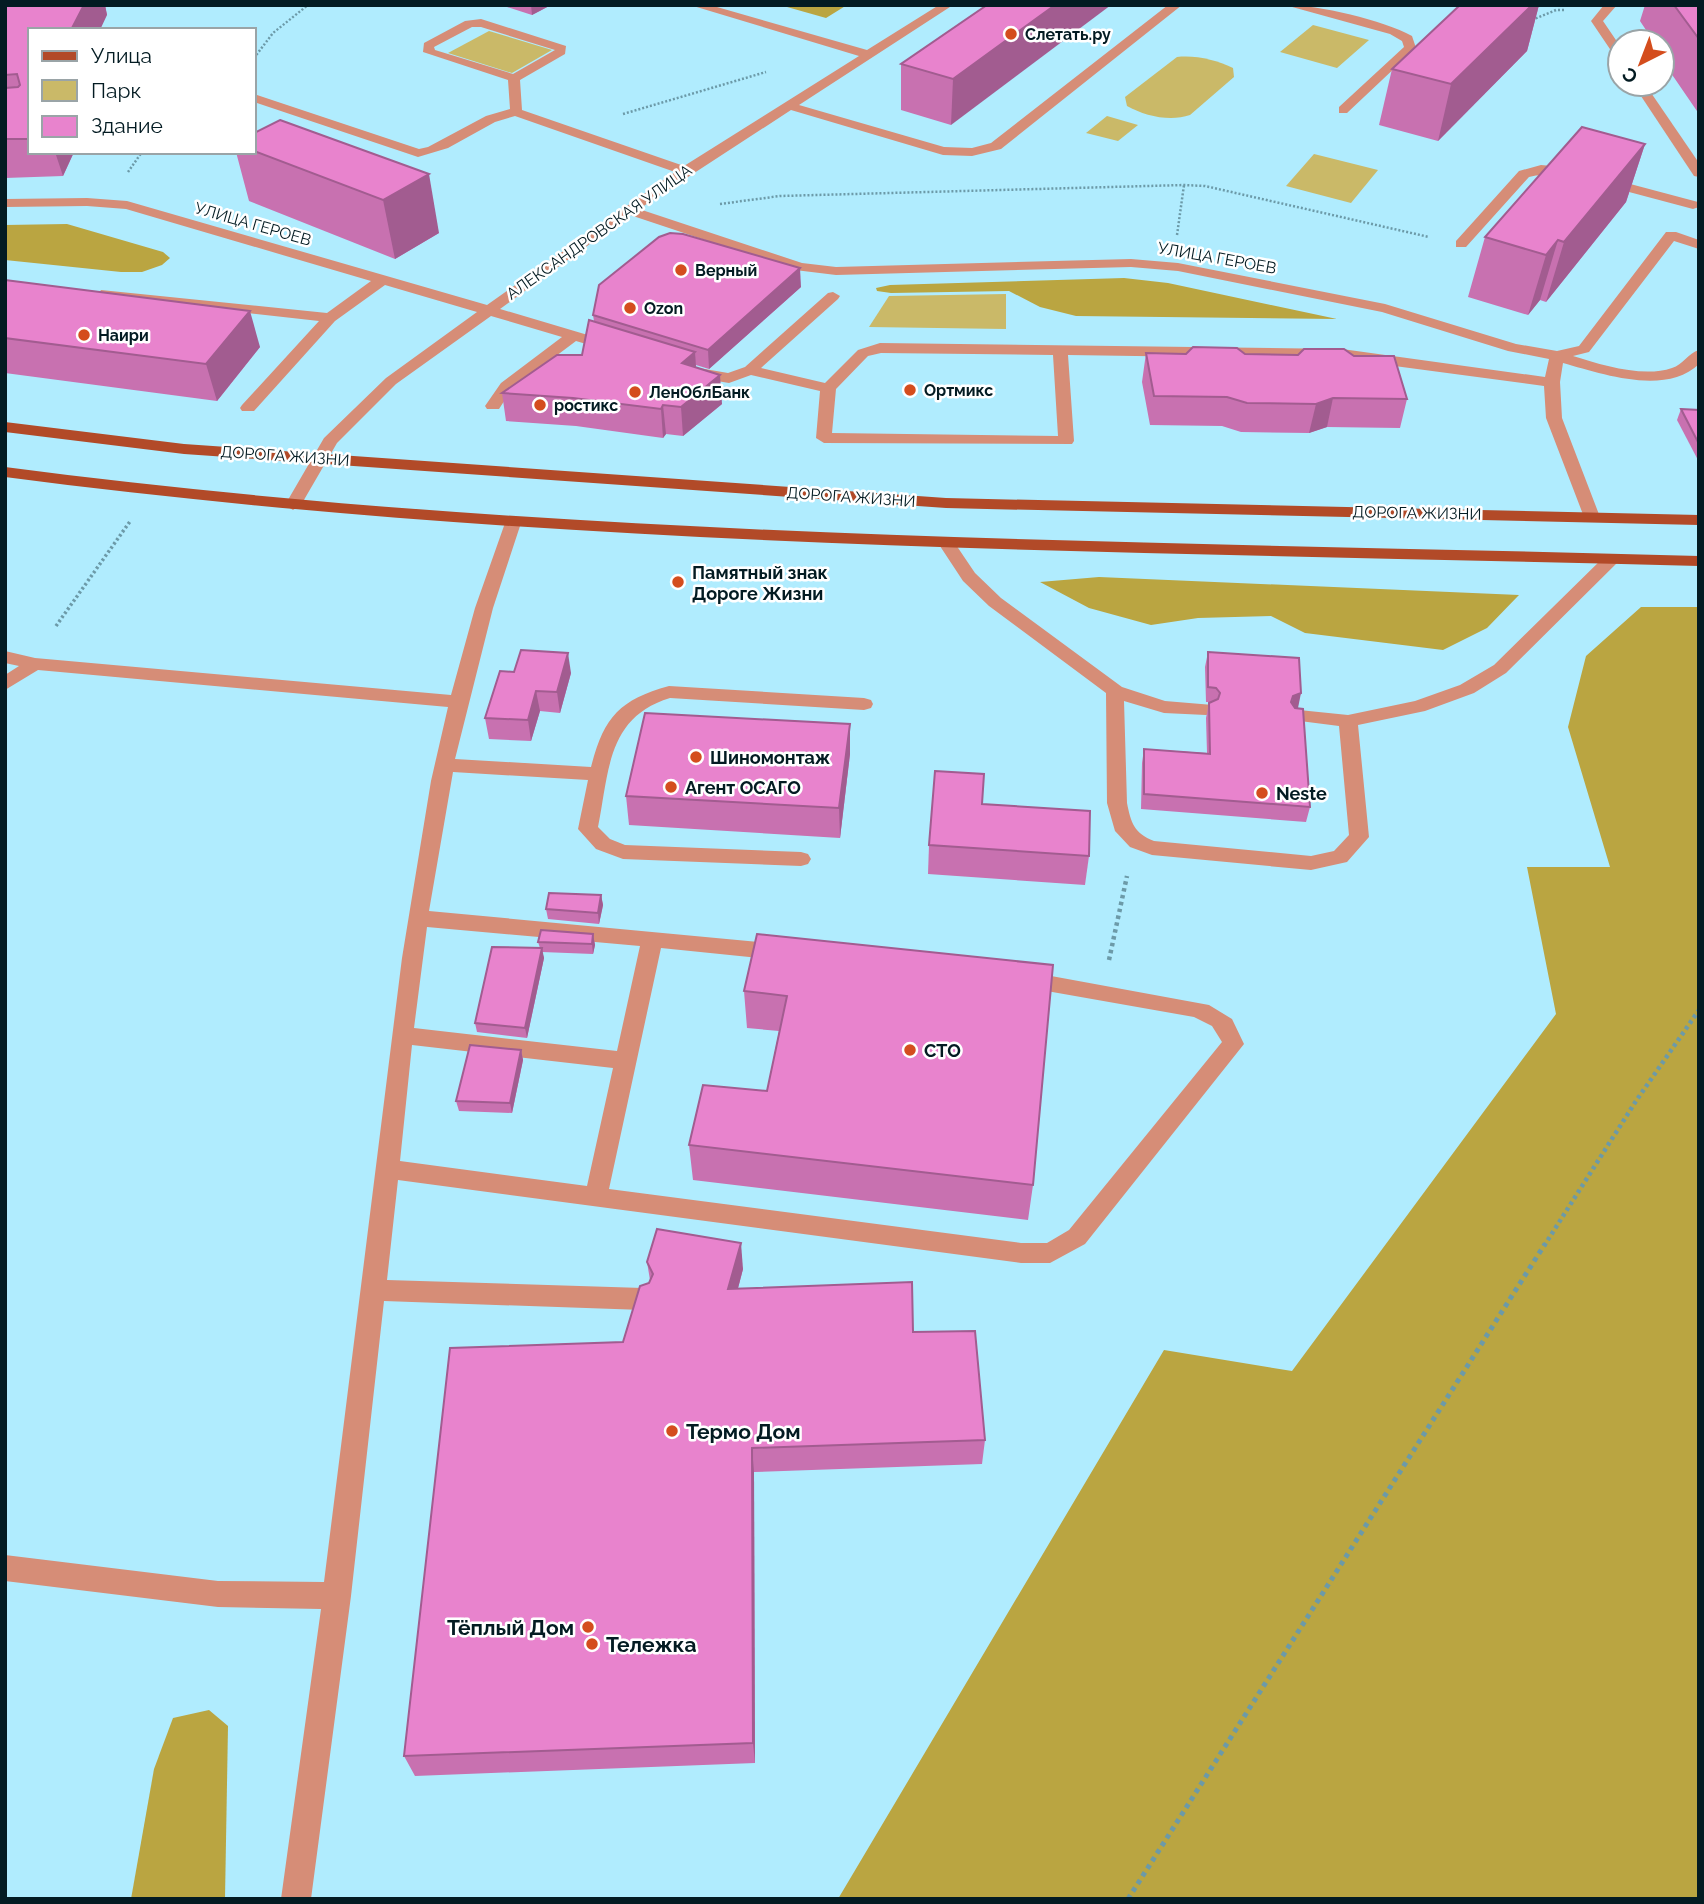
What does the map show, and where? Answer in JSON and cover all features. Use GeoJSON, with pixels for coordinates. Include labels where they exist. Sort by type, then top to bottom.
{"type":"FeatureCollection","features":[{"type":"Feature","properties":{"kind":"main road","name":"ДОРОГА ЖИЗНИ"},"geometry":{"type":"LineString","coordinates":[[5,426],[184,449],[946,503],[1699,520]]}},
{"type":"Feature","properties":{"kind":"main road"},"geometry":{"type":"LineString","coordinates":[[5,472],[151,492],[513,523],[946,543],[1699,561]]}},
{"type":"Feature","properties":{"kind":"street"},"geometry":{"type":"LineString","coordinates":[[696,5],[867,54]]}},
{"type":"Feature","properties":{"kind":"street","name":"АЛЕКСАНДРОВСКАЯ УЛИЦА"},"geometry":{"type":"LineString","coordinates":[[293,505],[330,441],[391,381],[685,170],[947,5]]}},
{"type":"Feature","properties":{"kind":"street"},"geometry":{"type":"LineString","coordinates":[[787,105],[943,151],[972,152],[996,146],[1176,5]]}},
{"type":"Feature","properties":{"kind":"street"},"geometry":{"type":"LineString","coordinates":[[1291,5],[1394,30],[1408,39],[1410,48],[1343,110]]}},
{"type":"Feature","properties":{"kind":"street"},"geometry":{"type":"LineString","coordinates":[[1606,34],[1597,21],[1608,8]]}},
{"type":"Feature","properties":{"kind":"street"},"geometry":{"type":"LineString","coordinates":[[481,23],[560,46],[561,51],[514,78],[429,52],[428,46],[469,24],[481,23]]}},
{"type":"Feature","properties":{"kind":"street"},"geometry":{"type":"LineString","coordinates":[[514,78],[516,112]]}},
{"type":"Feature","properties":{"kind":"street"},"geometry":{"type":"LineString","coordinates":[[1648,98],[1699,173]]}},
{"type":"Feature","properties":{"kind":"street"},"geometry":{"type":"LineString","coordinates":[[256,99],[418,153],[436,151],[502,113],[516,112],[685,170]]}},
{"type":"Feature","properties":{"kind":"street"},"geometry":{"type":"LineString","coordinates":[[256,111],[282,107]]}},
{"type":"Feature","properties":{"kind":"street"},"geometry":{"type":"LineString","coordinates":[[1461,244],[1524,174],[1541,169],[1565,170],[1685,216],[1699,245]]}},
{"type":"Feature","properties":{"kind":"street","name":"УЛИЦА ГЕРОЕВ"},"geometry":{"type":"LineString","coordinates":[[5,203],[87,202],[127,205],[627,351]]}},
{"type":"Feature","properties":{"kind":"street","name":"УЛИЦА ГЕРОЕВ"},"geometry":{"type":"LineString","coordinates":[[628,210],[800,267],[836,271],[1130,263],[1178,267],[1385,308],[1513,348],[1557,356],[1592,367],[1656,375],[1678,372],[1699,354]]}},
{"type":"Feature","properties":{"kind":"street"},"geometry":{"type":"LineString","coordinates":[[1592,517],[1554,418],[1552,382],[1557,356],[1584,349],[1685,216]]}},
{"type":"Feature","properties":{"kind":"street"},"geometry":{"type":"LineString","coordinates":[[248,408],[330,318],[382,280]]}},
{"type":"Feature","properties":{"kind":"street"},"geometry":{"type":"LineString","coordinates":[[86,291],[330,318]]}},
{"type":"Feature","properties":{"kind":"street"},"geometry":{"type":"LineString","coordinates":[[680,368],[706,376],[729,377],[750,370],[833,296]]}},
{"type":"Feature","properties":{"kind":"street"},"geometry":{"type":"LineString","coordinates":[[493,406],[506,386],[574,335]]}},
{"type":"Feature","properties":{"kind":"street"},"geometry":{"type":"LineString","coordinates":[[1060,351],[1066,442],[824,438],[828,388],[863,353],[880,348],[1342,354],[1453,366],[1552,382]]}},
{"type":"Feature","properties":{"kind":"street"},"geometry":{"type":"LineString","coordinates":[[750,370],[828,388]]}},
{"type":"Feature","properties":{"kind":"street"},"geometry":{"type":"LineString","coordinates":[[296,1899],[337,1596],[418,918],[457,702],[487,592],[513,523]]}},
{"type":"Feature","properties":{"kind":"street"},"geometry":{"type":"LineString","coordinates":[[946,543],[969,577],[995,602],[1115,691],[1164,708],[1206,709]]}},
{"type":"Feature","properties":{"kind":"street"},"geometry":{"type":"LineString","coordinates":[[1298,716],[1348,720],[1418,707],[1467,688],[1500,668],[1613,558]]}},
{"type":"Feature","properties":{"kind":"street"},"geometry":{"type":"LineString","coordinates":[[5,657],[35,664],[457,702]]}},
{"type":"Feature","properties":{"kind":"street"},"geometry":{"type":"LineString","coordinates":[[5,684],[35,664]]}},
{"type":"Feature","properties":{"kind":"street"},"geometry":{"type":"LineString","coordinates":[[1115,691],[1116,807],[1125,831],[1135,841],[1152,848],[1311,863],[1340,857],[1359,837],[1348,720]]}},
{"type":"Feature","properties":{"kind":"street"},"geometry":{"type":"LineString","coordinates":[[801,859],[623,852],[603,844],[588,829],[609,732],[624,713],[644,698],[669,692],[864,704]]}},
{"type":"Feature","properties":{"kind":"street"},"geometry":{"type":"LineString","coordinates":[[444,765],[598,774]]}},
{"type":"Feature","properties":{"kind":"street"},"geometry":{"type":"LineString","coordinates":[[418,918],[807,955]]}},
{"type":"Feature","properties":{"kind":"street"},"geometry":{"type":"LineString","coordinates":[[596,1196],[652,939]]}},
{"type":"Feature","properties":{"kind":"street"},"geometry":{"type":"LineString","coordinates":[[387,1169],[1021,1252],[1050,1253],[1077,1237],[1233,1044],[1231,1031],[1214,1015],[1194,1009],[1103,991],[999,976]]}},
{"type":"Feature","properties":{"kind":"street"},"geometry":{"type":"LineString","coordinates":[[402,1035],[625,1061]]}},
{"type":"Feature","properties":{"kind":"street"},"geometry":{"type":"LineString","coordinates":[[373,1290],[643,1299]]}},
{"type":"Feature","properties":{"kind":"street"},"geometry":{"type":"LineString","coordinates":[[5,1568],[218,1594],[337,1596]]}},
{"type":"Feature","properties":{"kind":"path"},"geometry":{"type":"LineString","coordinates":[[256,55],[273,33],[308,5]]}},
{"type":"Feature","properties":{"kind":"path"},"geometry":{"type":"LineString","coordinates":[[1524,24],[1556,10],[1608,8]]}},
{"type":"Feature","properties":{"kind":"path"},"geometry":{"type":"LineString","coordinates":[[568,130],[766,72]]}},
{"type":"Feature","properties":{"kind":"path"},"geometry":{"type":"LineString","coordinates":[[1177,237],[1184,185]]}},
{"type":"Feature","properties":{"kind":"path"},"geometry":{"type":"LineString","coordinates":[[716,205],[780,196],[1205,186],[1461,244]]}},
{"type":"Feature","properties":{"kind":"path"},"geometry":{"type":"LineString","coordinates":[[57,626],[131,520]]}},
{"type":"Feature","properties":{"kind":"path"},"geometry":{"type":"LineString","coordinates":[[1103,991],[1135,841]]}},
{"type":"Feature","properties":{"kind":"path"},"geometry":{"type":"LineString","coordinates":[[1128,1899],[1629,1113],[1699,1010]]}},
{"type":"Feature","properties":{"kind":"green space"},"geometry":{"type":"Polygon","coordinates":[[[1313,25],[1369,40],[1337,68],[1280,52],[1313,25]]]}},
{"type":"Feature","properties":{"kind":"green space"},"geometry":{"type":"Polygon","coordinates":[[[489,31],[552,50],[512,73],[448,53],[489,31]]]}},
{"type":"Feature","properties":{"kind":"green space"},"geometry":{"type":"Polygon","coordinates":[[[1177,57],[1199,57],[1220,63],[1233,68],[1234,77],[1190,115],[1158,117],[1127,106],[1125,97],[1177,57]]]}},
{"type":"Feature","properties":{"kind":"green space"},"geometry":{"type":"Polygon","coordinates":[[[1107,116],[1138,125],[1118,141],[1086,133],[1107,116]]]}},
{"type":"Feature","properties":{"kind":"green space"},"geometry":{"type":"Polygon","coordinates":[[[1314,154],[1378,170],[1351,203],[1286,186],[1314,154]]]}},
{"type":"Feature","properties":{"kind":"green space"},"geometry":{"type":"Polygon","coordinates":[[[1006,294],[1006,329],[869,327],[889,296],[1006,294]]]}},
{"type":"Feature","properties":{"kind":"shaded area"},"geometry":{"type":"Polygon","coordinates":[[[780,5],[847,5],[826,18],[780,5]]]}},
{"type":"Feature","properties":{"kind":"shaded area"},"geometry":{"type":"Polygon","coordinates":[[[67,224],[163,252],[170,258],[162,265],[142,272],[5,260],[5,225],[67,224]]]}},
{"type":"Feature","properties":{"kind":"shaded area"},"geometry":{"type":"Polygon","coordinates":[[[1124,278],[1168,283],[1337,319],[1076,316],[1040,307],[1009,291],[891,293],[877,291],[876,288],[890,285],[1124,278]]]}},
{"type":"Feature","properties":{"kind":"shaded area"},"geometry":{"type":"Polygon","coordinates":[[[1099,577],[1519,595],[1487,628],[1443,650],[1305,633],[1271,616],[1198,618],[1151,625],[1089,608],[1040,582],[1099,577]]]}},
{"type":"Feature","properties":{"kind":"shaded area"},"geometry":{"type":"Polygon","coordinates":[[[1641,607],[1699,607],[1699,1899],[838,1899],[1164,1350],[1292,1371],[1556,1014],[1527,867],[1610,867],[1568,727],[1586,656],[1641,607]]]}},
{"type":"Feature","properties":{"kind":"shaded area"},"geometry":{"type":"Polygon","coordinates":[[[209,1710],[228,1726],[225,1899],[131,1899],[154,1769],[173,1718],[209,1710]]]}},
{"type":"Feature","properties":{"kind":"building"},"geometry":{"type":"Polygon","coordinates":[[[5,5],[84,5],[72,28],[28,28],[28,139],[5,139],[5,88],[20,85],[17,74],[5,75],[5,5]]]}},
{"type":"Feature","properties":{"kind":"building"},"geometry":{"type":"Polygon","coordinates":[[[987,5],[1055,5],[953,79],[901,64],[987,5]]]}},
{"type":"Feature","properties":{"kind":"building"},"geometry":{"type":"Polygon","coordinates":[[[1460,5],[1532,5],[1451,84],[1392,69],[1460,5]]]}},
{"type":"Feature","properties":{"kind":"building"},"geometry":{"type":"Polygon","coordinates":[[[1674,5],[1699,5],[1699,39],[1674,5]]]}},
{"type":"Feature","properties":{"kind":"building"},"geometry":{"type":"Polygon","coordinates":[[[280,120],[429,174],[383,200],[256,152],[256,132],[280,120]]]}},
{"type":"Feature","properties":{"kind":"building"},"geometry":{"type":"Polygon","coordinates":[[[1582,127],[1645,144],[1564,242],[1558,240],[1546,255],[1485,237],[1582,127]]]}},
{"type":"Feature","properties":{"kind":"building"},"geometry":{"type":"Polygon","coordinates":[[[670,233],[683,234],[800,268],[708,350],[593,315],[599,285],[659,237],[670,233]]]}},
{"type":"Feature","properties":{"kind":"building"},"geometry":{"type":"Polygon","coordinates":[[[5,280],[250,311],[206,364],[5,338],[5,280]]]}},
{"type":"Feature","properties":{"kind":"building"},"geometry":{"type":"Polygon","coordinates":[[[589,320],[695,352],[682,363],[720,375],[681,407],[663,405],[661,409],[573,398],[502,393],[557,355],[582,355],[589,320]]]}},
{"type":"Feature","properties":{"kind":"building"},"geometry":{"type":"Polygon","coordinates":[[[1193,347],[1237,348],[1245,354],[1298,355],[1304,349],[1344,349],[1354,356],[1394,356],[1407,399],[1333,398],[1316,404],[1247,403],[1227,397],[1154,396],[1146,353],[1186,354],[1193,347]]]}},
{"type":"Feature","properties":{"kind":"building"},"geometry":{"type":"Polygon","coordinates":[[[1681,409],[1699,410],[1699,444],[1681,409]]]}},
{"type":"Feature","properties":{"kind":"building"},"geometry":{"type":"Polygon","coordinates":[[[521,650],[568,653],[557,692],[536,691],[528,720],[485,718],[500,671],[514,672],[521,650]]]}},
{"type":"Feature","properties":{"kind":"building"},"geometry":{"type":"Polygon","coordinates":[[[1208,652],[1299,658],[1301,693],[1293,696],[1291,702],[1295,708],[1303,709],[1310,807],[1144,794],[1144,749],[1210,754],[1209,703],[1218,699],[1220,693],[1216,688],[1208,687],[1208,652]]]}},
{"type":"Feature","properties":{"kind":"building"},"geometry":{"type":"Polygon","coordinates":[[[645,713],[850,724],[839,808],[626,796],[645,713]]]}},
{"type":"Feature","properties":{"kind":"building"},"geometry":{"type":"Polygon","coordinates":[[[935,771],[984,774],[982,804],[1090,811],[1089,856],[929,845],[935,771]]]}},
{"type":"Feature","properties":{"kind":"building"},"geometry":{"type":"Polygon","coordinates":[[[549,893],[601,895],[598,913],[546,909],[549,893]]]}},
{"type":"Feature","properties":{"kind":"building"},"geometry":{"type":"Polygon","coordinates":[[[541,930],[593,934],[592,944],[538,942],[541,930]]]}},
{"type":"Feature","properties":{"kind":"building"},"geometry":{"type":"Polygon","coordinates":[[[757,934],[1053,965],[1033,1185],[689,1145],[703,1085],[767,1091],[787,996],[744,991],[757,934]]]}},
{"type":"Feature","properties":{"kind":"building"},"geometry":{"type":"Polygon","coordinates":[[[492,947],[542,948],[525,1028],[475,1023],[492,947]]]}},
{"type":"Feature","properties":{"kind":"building"},"geometry":{"type":"Polygon","coordinates":[[[470,1045],[521,1050],[510,1103],[456,1101],[470,1045]]]}},
{"type":"Feature","properties":{"kind":"building","name":"Тележка"},"geometry":{"type":"Polygon","coordinates":[[[657,1229],[741,1243],[728,1289],[912,1282],[913,1332],[975,1331],[985,1440],[752,1448],[753,1743],[404,1756],[450,1348],[623,1342],[640,1286],[649,1283],[653,1274],[647,1262],[657,1229]]]}},
{"type":"Feature","properties":{"kind":"place","name":"Слетать.ру"},"geometry":{"type":"Point","coordinates":[1011,34]}},
{"type":"Feature","properties":{"kind":"place","name":"Верный"},"geometry":{"type":"Point","coordinates":[681,270]}},
{"type":"Feature","properties":{"kind":"place","name":"Ozon"},"geometry":{"type":"Point","coordinates":[630,308]}},
{"type":"Feature","properties":{"kind":"place","name":"Наири"},"geometry":{"type":"Point","coordinates":[84,335]}},
{"type":"Feature","properties":{"kind":"place","name":"Ортмикс"},"geometry":{"type":"Point","coordinates":[910,390]}},
{"type":"Feature","properties":{"kind":"place","name":"ЛенОблБанк"},"geometry":{"type":"Point","coordinates":[635,392]}},
{"type":"Feature","properties":{"kind":"place","name":"ростикс"},"geometry":{"type":"Point","coordinates":[540,405]}},
{"type":"Feature","properties":{"kind":"place","name":"Памятный знак Дороге Жизни"},"geometry":{"type":"Point","coordinates":[678,582]}},
{"type":"Feature","properties":{"kind":"place","name":"Шиномонтаж"},"geometry":{"type":"Point","coordinates":[696,757]}},
{"type":"Feature","properties":{"kind":"place","name":"Агент ОСАГО"},"geometry":{"type":"Point","coordinates":[671,787]}},
{"type":"Feature","properties":{"kind":"place","name":"Neste"},"geometry":{"type":"Point","coordinates":[1262,793]}},
{"type":"Feature","properties":{"kind":"place","name":"СТО"},"geometry":{"type":"Point","coordinates":[910,1050]}},
{"type":"Feature","properties":{"kind":"place","name":"Термо Дом"},"geometry":{"type":"Point","coordinates":[672,1431]}},
{"type":"Feature","properties":{"kind":"place","name":"Тёплый Дом"},"geometry":{"type":"Point","coordinates":[588,1627]}},
{"type":"Feature","properties":{"kind":"place","name":"Тележка"},"geometry":{"type":"Point","coordinates":[592,1644]}}]}
